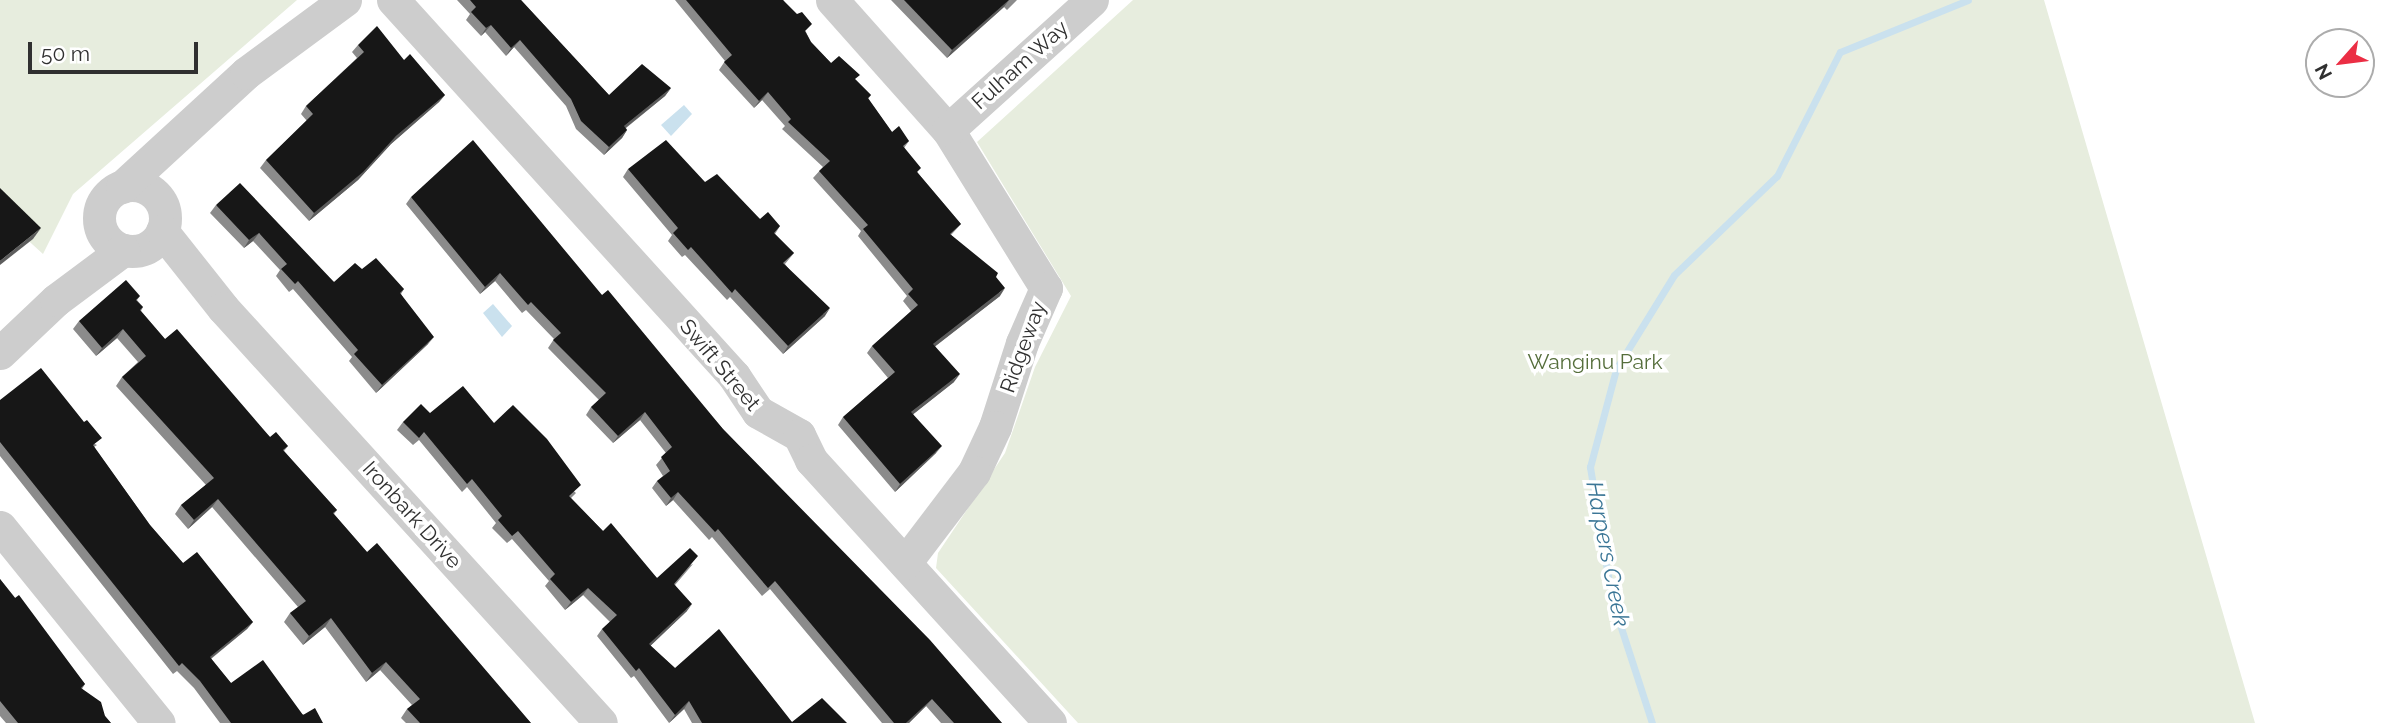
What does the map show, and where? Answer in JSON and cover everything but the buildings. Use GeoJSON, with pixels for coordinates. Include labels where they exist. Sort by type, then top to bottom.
{"type":"FeatureCollection","features":[{"type":"Feature","properties":{"kind":"street"},"geometry":{"type":"LineString","coordinates":[[56,300],[92,252],[105,199],[122,187],[246,73],[345,0]]}},
{"type":"Feature","properties":{"kind":"street","name":"Swift Street"},"geometry":{"type":"LineString","coordinates":[[393,0],[734,376],[758,412],[799,435],[811,460],[1050,723]]}},
{"type":"Feature","properties":{"kind":"street"},"geometry":{"type":"LineString","coordinates":[[832,0],[948,130]]}},
{"type":"Feature","properties":{"kind":"street","name":"Fulham Way"},"geometry":{"type":"LineString","coordinates":[[948,130],[1092,0]]}},
{"type":"Feature","properties":{"kind":"street"},"geometry":{"type":"LineString","coordinates":[[0,353],[56,300],[129,250],[152,244],[162,217],[167,168],[182,130]]}},
{"type":"Feature","properties":{"kind":"street","name":"Ridgeway"},"geometry":{"type":"LineString","coordinates":[[905,563],[974,471],[995,427],[1022,343],[1046,288],[948,130]]}},
{"type":"Feature","properties":{"kind":"street"},"geometry":{"type":"LineString","coordinates":[[122,187],[149,190],[162,217]]}},
{"type":"Feature","properties":{"kind":"street","name":"Ironbark Drive"},"geometry":{"type":"LineString","coordinates":[[162,217],[223,308]]}},
{"type":"Feature","properties":{"kind":"street"},"geometry":{"type":"LineString","coordinates":[[99,218],[106,238],[129,250]]}},
{"type":"Feature","properties":{"kind":"street","name":"Ironbark Drive"},"geometry":{"type":"LineString","coordinates":[[129,250],[180,271],[223,308],[601,723]]}},
{"type":"Feature","properties":{"kind":"street"},"geometry":{"type":"LineString","coordinates":[[0,527],[159,723]]}},
{"type":"Feature","properties":{"kind":"green space"},"geometry":{"type":"Polygon","coordinates":[[[0,0],[297,0],[73,194],[43,254],[0,215],[0,0]]]}},
{"type":"Feature","properties":{"kind":"green space","name":"Wanginu Park"},"geometry":{"type":"Polygon","coordinates":[[[1133,0],[2044,0],[2255,723],[1078,723],[936,568],[938,553],[1005,453],[1035,367],[1071,296],[977,142],[1133,0]]]}},
{"type":"Feature","properties":{"kind":"water"},"geometry":{"type":"Polygon","coordinates":[[[684,105],[692,114],[671,136],[661,125],[684,105]]]}},
{"type":"Feature","properties":{"kind":"water"},"geometry":{"type":"Polygon","coordinates":[[[493,304],[512,326],[502,337],[483,313],[493,304]]]}},
{"type":"Feature","properties":{"kind":"waterway","name":"Harpers Creek"},"geometry":{"type":"LineString","coordinates":[[1652,723],[1612,600],[1590,467],[1616,369],[1674,275],[1777,176],[1840,52],[1968,0]]}}]}
